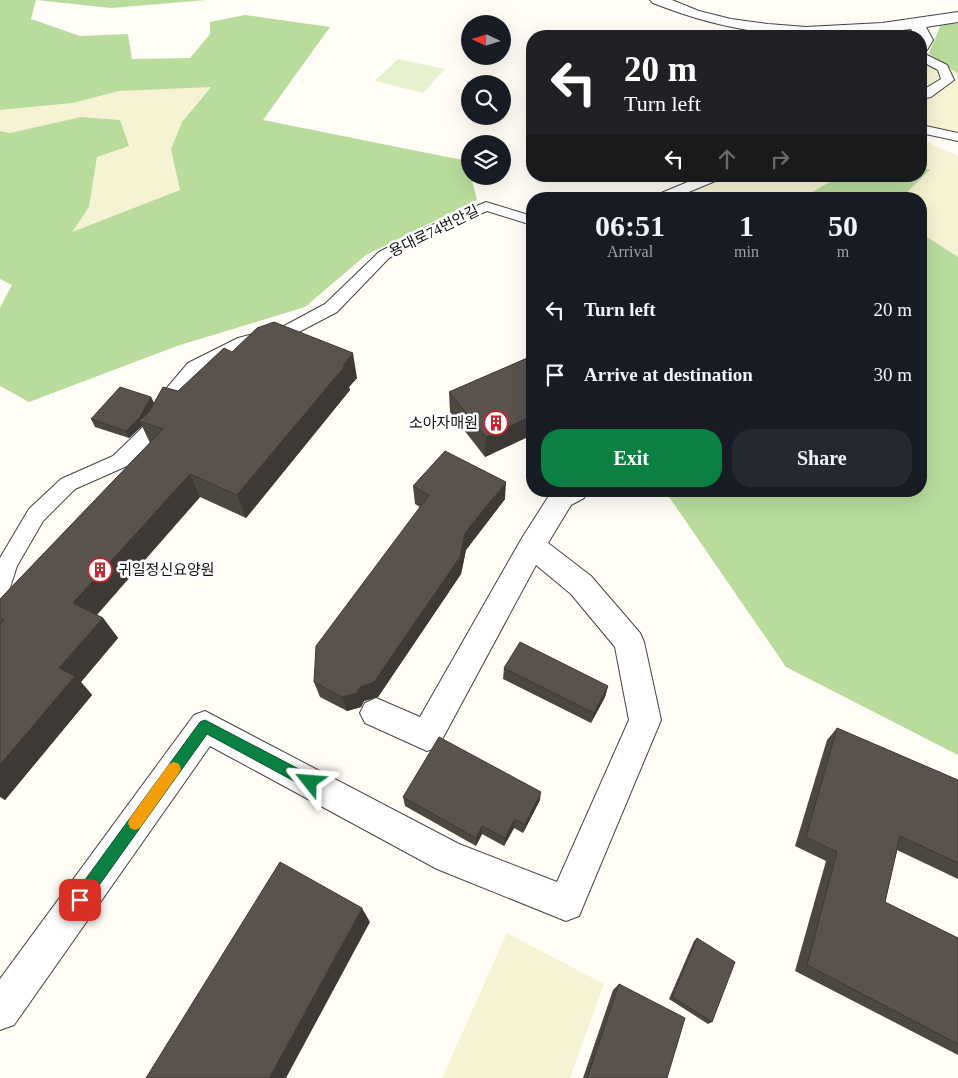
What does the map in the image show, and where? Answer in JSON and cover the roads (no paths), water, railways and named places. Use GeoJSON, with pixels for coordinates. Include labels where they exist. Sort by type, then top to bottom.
{"type":"FeatureCollection","features":[{"type":"Feature","properties":{"kind":"street"},"geometry":{"type":"LineString","coordinates":[[658,0],[708,18],[760,27],[794,30]]}},
{"type":"Feature","properties":{"kind":"street"},"geometry":{"type":"LineString","coordinates":[[865,30],[958,17]]}},
{"type":"Feature","properties":{"kind":"street"},"geometry":{"type":"LineString","coordinates":[[917,24],[920,30]]}},
{"type":"Feature","properties":{"kind":"street"},"geometry":{"type":"LineString","coordinates":[[376,713],[427,736],[532,546],[564,497]]}},
{"type":"Feature","properties":{"kind":"street"},"geometry":{"type":"LineString","coordinates":[[0,1010],[205,726],[449,857],[566,904],[645,720],[629,642],[581,584],[532,546]]}},
{"type":"Feature","properties":{"kind":"lane"},"geometry":{"type":"LineString","coordinates":[[927,59],[943,68],[948,80],[927,94]]}},
{"type":"Feature","properties":{"kind":"lane"},"geometry":{"type":"LineString","coordinates":[[927,130],[958,137]]}},
{"type":"Feature","properties":{"kind":"lane"},"geometry":{"type":"LineString","coordinates":[[676,192],[700,182]]}},
{"type":"Feature","properties":{"kind":"lane","name":"용대로74번안길"},"geometry":{"type":"LineString","coordinates":[[0,591],[7,564],[36,515],[68,484],[120,461],[152,430],[172,393],[194,367],[244,342],[289,330],[331,308],[384,256],[430,231],[486,206],[526,219]]}},
{"type":"Feature","properties":{"kind":"place","name":"소아자매원"},"geometry":{"type":"Point","coordinates":[496,423]}},
{"type":"Feature","properties":{"kind":"place","name":"귀일정신요양원"},"geometry":{"type":"Point","coordinates":[100,570]}}]}
